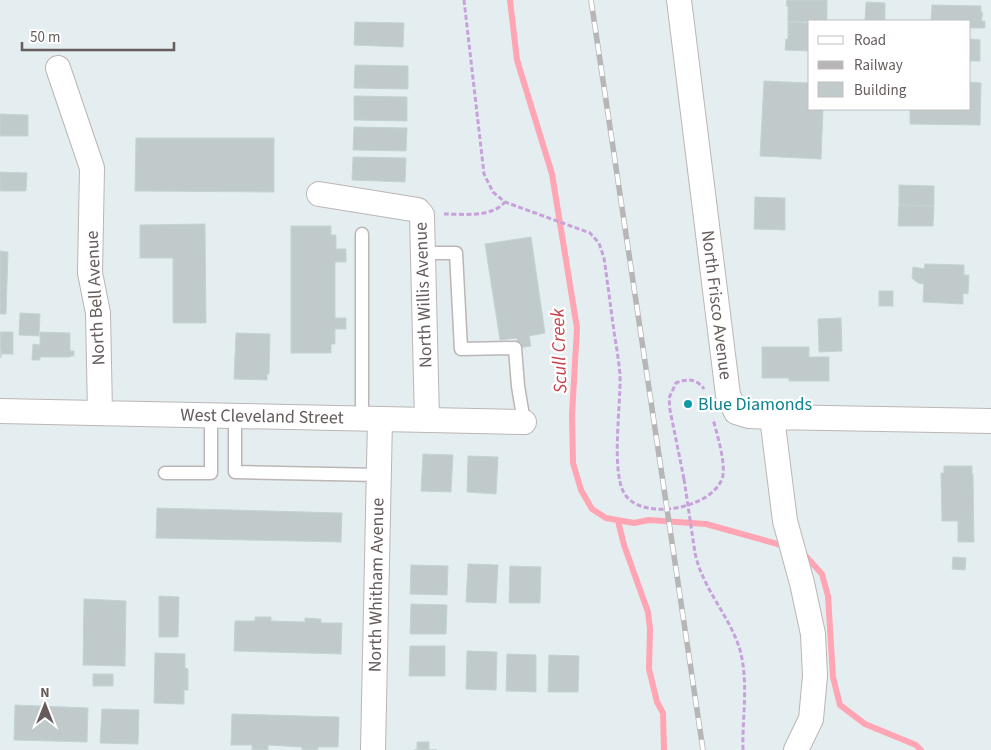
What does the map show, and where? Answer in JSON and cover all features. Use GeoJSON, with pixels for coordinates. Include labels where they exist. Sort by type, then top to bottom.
{"type":"FeatureCollection","features":[{"type":"Feature","properties":{"kind":"street","name":"North Frisco Avenue"},"geometry":{"type":"LineString","coordinates":[[679,0],[728,395],[736,412],[749,416],[772,417]]}},
{"type":"Feature","properties":{"kind":"street","name":"North Bell Avenue"},"geometry":{"type":"LineString","coordinates":[[58,68],[92,168],[90,273],[98,314],[100,413]]}},
{"type":"Feature","properties":{"kind":"street","name":"North Willis Avenue"},"geometry":{"type":"LineString","coordinates":[[319,194],[418,210],[422,215],[427,420]]}},
{"type":"Feature","properties":{"kind":"street","name":"West Cleveland Street"},"geometry":{"type":"LineString","coordinates":[[0,410],[524,422]]}},
{"type":"Feature","properties":{"kind":"street"},"geometry":{"type":"LineString","coordinates":[[796,750],[811,719],[815,676],[813,634],[802,582],[785,521],[772,417],[991,421]]}},
{"type":"Feature","properties":{"kind":"street","name":"North Whitham Avenue"},"geometry":{"type":"LineString","coordinates":[[371,419],[379,475],[373,750]]}},
{"type":"Feature","properties":{"kind":"lane"},"geometry":{"type":"LineString","coordinates":[[362,234],[371,419]]}},
{"type":"Feature","properties":{"kind":"lane"},"geometry":{"type":"LineString","coordinates":[[423,253],[456,253],[460,349],[515,348],[518,386],[524,422]]}},
{"type":"Feature","properties":{"kind":"lane"},"geometry":{"type":"LineString","coordinates":[[165,474],[211,474],[211,416]]}},
{"type":"Feature","properties":{"kind":"lane"},"geometry":{"type":"LineString","coordinates":[[235,416],[235,472],[379,475]]}},
{"type":"Feature","properties":{"kind":"path"},"geometry":{"type":"LineString","coordinates":[[464,0],[484,174],[493,192],[505,202],[590,233],[599,243],[604,258],[620,375],[618,464],[619,480],[624,494],[637,505],[650,510],[679,508],[698,501],[714,490],[719,485],[723,476],[711,411]]}},
{"type":"Feature","properties":{"kind":"path"},"geometry":{"type":"LineString","coordinates":[[422,215],[480,213],[492,211],[505,202]]}},
{"type":"Feature","properties":{"kind":"path"},"geometry":{"type":"LineString","coordinates":[[706,392],[701,384],[693,380],[684,380],[676,383],[669,398],[695,553],[702,579],[728,623],[740,649],[745,678],[746,699],[743,750]]}},
{"type":"Feature","properties":{"kind":"building"},"geometry":{"type":"Polygon","coordinates":[[[787,0],[827,0],[827,20],[788,22],[788,6],[786,6],[787,0]]]}},
{"type":"Feature","properties":{"kind":"building"},"geometry":{"type":"Polygon","coordinates":[[[866,2],[885,3],[885,20],[865,20],[866,2]]]}},
{"type":"Feature","properties":{"kind":"building"},"geometry":{"type":"Polygon","coordinates":[[[932,5],[981,6],[981,12],[983,13],[981,21],[985,21],[985,28],[971,28],[971,20],[931,20],[932,5]]]}},
{"type":"Feature","properties":{"kind":"building"},"geometry":{"type":"Polygon","coordinates":[[[355,22],[404,23],[403,47],[354,45],[355,22]]]}},
{"type":"Feature","properties":{"kind":"building"},"geometry":{"type":"Polygon","coordinates":[[[788,22],[808,23],[808,51],[785,50],[786,39],[788,39],[788,22]]]}},
{"type":"Feature","properties":{"kind":"building"},"geometry":{"type":"Polygon","coordinates":[[[971,39],[980,40],[980,61],[971,61],[971,39]]]}},
{"type":"Feature","properties":{"kind":"building"},"geometry":{"type":"Polygon","coordinates":[[[355,65],[408,66],[408,89],[354,88],[355,65]]]}},
{"type":"Feature","properties":{"kind":"building"},"geometry":{"type":"Polygon","coordinates":[[[764,81],[808,83],[808,110],[823,110],[821,159],[760,156],[764,81]]]}},
{"type":"Feature","properties":{"kind":"building"},"geometry":{"type":"Polygon","coordinates":[[[971,82],[981,83],[980,125],[910,124],[910,110],[971,110],[971,82]]]}},
{"type":"Feature","properties":{"kind":"building"},"geometry":{"type":"Polygon","coordinates":[[[354,96],[407,97],[407,121],[354,120],[354,96]]]}},
{"type":"Feature","properties":{"kind":"building"},"geometry":{"type":"Polygon","coordinates":[[[0,114],[28,115],[28,136],[0,136],[0,114]]]}},
{"type":"Feature","properties":{"kind":"building"},"geometry":{"type":"Polygon","coordinates":[[[354,127],[407,128],[406,151],[353,150],[354,127]]]}},
{"type":"Feature","properties":{"kind":"building"},"geometry":{"type":"Polygon","coordinates":[[[136,138],[274,138],[274,192],[135,191],[136,138]]]}},
{"type":"Feature","properties":{"kind":"building"},"geometry":{"type":"Polygon","coordinates":[[[353,157],[406,158],[405,182],[352,180],[353,157]]]}},
{"type":"Feature","properties":{"kind":"building"},"geometry":{"type":"Polygon","coordinates":[[[0,172],[27,173],[26,191],[0,191],[0,172]]]}},
{"type":"Feature","properties":{"kind":"building"},"geometry":{"type":"Polygon","coordinates":[[[899,185],[934,186],[934,206],[899,205],[899,185]]]}},
{"type":"Feature","properties":{"kind":"building"},"geometry":{"type":"Polygon","coordinates":[[[755,197],[785,198],[785,230],[754,229],[755,197]]]}},
{"type":"Feature","properties":{"kind":"building"},"geometry":{"type":"Polygon","coordinates":[[[899,205],[934,206],[933,226],[898,226],[899,205]]]}},
{"type":"Feature","properties":{"kind":"building"},"geometry":{"type":"Polygon","coordinates":[[[205,224],[206,323],[173,323],[173,258],[140,258],[140,225],[205,224]]]}},
{"type":"Feature","properties":{"kind":"building"},"geometry":{"type":"Polygon","coordinates":[[[291,226],[331,226],[331,235],[336,235],[336,249],[346,249],[346,262],[335,262],[335,318],[346,318],[346,329],[335,329],[335,344],[331,344],[331,353],[291,353],[291,226]]]}},
{"type":"Feature","properties":{"kind":"building"},"geometry":{"type":"Polygon","coordinates":[[[531,237],[545,333],[529,336],[531,346],[518,348],[517,338],[500,340],[485,244],[531,237]]]}},
{"type":"Feature","properties":{"kind":"building"},"geometry":{"type":"Polygon","coordinates":[[[0,251],[8,252],[6,314],[0,314],[0,251]]]}},
{"type":"Feature","properties":{"kind":"building"},"geometry":{"type":"Polygon","coordinates":[[[925,264],[964,265],[964,275],[969,275],[968,294],[963,293],[963,304],[923,302],[924,284],[918,283],[912,278],[913,267],[924,269],[925,264]]]}},
{"type":"Feature","properties":{"kind":"building"},"geometry":{"type":"Polygon","coordinates":[[[879,291],[893,291],[893,306],[879,306],[879,291]]]}},
{"type":"Feature","properties":{"kind":"building"},"geometry":{"type":"Polygon","coordinates":[[[20,313],[40,314],[39,336],[19,335],[20,313]]]}},
{"type":"Feature","properties":{"kind":"building"},"geometry":{"type":"Polygon","coordinates":[[[841,318],[842,351],[819,352],[818,319],[841,318]]]}},
{"type":"Feature","properties":{"kind":"building"},"geometry":{"type":"Polygon","coordinates":[[[0,332],[13,332],[13,354],[1,354],[1,358],[0,332]]]}},
{"type":"Feature","properties":{"kind":"building"},"geometry":{"type":"Polygon","coordinates":[[[40,332],[70,333],[70,351],[74,351],[74,356],[40,357],[40,360],[32,360],[33,344],[40,345],[40,332]]]}},
{"type":"Feature","properties":{"kind":"building"},"geometry":{"type":"Polygon","coordinates":[[[236,333],[270,334],[269,374],[267,374],[267,380],[234,379],[236,333]]]}},
{"type":"Feature","properties":{"kind":"building"},"geometry":{"type":"Polygon","coordinates":[[[762,347],[809,347],[809,357],[829,357],[829,381],[789,381],[789,378],[762,378],[762,347]]]}},
{"type":"Feature","properties":{"kind":"building"},"geometry":{"type":"Polygon","coordinates":[[[423,454],[453,455],[451,492],[421,491],[423,454]]]}},
{"type":"Feature","properties":{"kind":"building"},"geometry":{"type":"Polygon","coordinates":[[[468,456],[498,457],[496,494],[467,492],[468,456]]]}},
{"type":"Feature","properties":{"kind":"building"},"geometry":{"type":"Polygon","coordinates":[[[944,466],[972,466],[974,542],[958,542],[958,521],[942,521],[941,473],[944,473],[944,466]]]}},
{"type":"Feature","properties":{"kind":"building"},"geometry":{"type":"Polygon","coordinates":[[[157,508],[342,513],[341,542],[156,538],[157,508]]]}},
{"type":"Feature","properties":{"kind":"building"},"geometry":{"type":"Polygon","coordinates":[[[953,557],[966,558],[965,570],[952,569],[953,557]]]}},
{"type":"Feature","properties":{"kind":"building"},"geometry":{"type":"Polygon","coordinates":[[[468,564],[498,565],[496,603],[466,602],[468,564]]]}},
{"type":"Feature","properties":{"kind":"building"},"geometry":{"type":"Polygon","coordinates":[[[411,565],[448,566],[447,595],[410,594],[411,565]]]}},
{"type":"Feature","properties":{"kind":"building"},"geometry":{"type":"Polygon","coordinates":[[[510,566],[541,567],[540,603],[509,603],[510,566]]]}},
{"type":"Feature","properties":{"kind":"building"},"geometry":{"type":"Polygon","coordinates":[[[159,596],[179,597],[178,637],[159,637],[159,596]]]}},
{"type":"Feature","properties":{"kind":"building"},"geometry":{"type":"Polygon","coordinates":[[[84,599],[126,601],[125,666],[83,665],[84,599]]]}},
{"type":"Feature","properties":{"kind":"building"},"geometry":{"type":"Polygon","coordinates":[[[411,604],[447,605],[446,634],[410,634],[411,604]]]}},
{"type":"Feature","properties":{"kind":"building"},"geometry":{"type":"Polygon","coordinates":[[[255,617],[271,617],[271,621],[305,622],[305,618],[321,619],[321,623],[342,623],[341,654],[234,651],[235,621],[255,621],[255,617]]]}},
{"type":"Feature","properties":{"kind":"building"},"geometry":{"type":"Polygon","coordinates":[[[410,646],[445,646],[445,676],[409,676],[410,646]]]}},
{"type":"Feature","properties":{"kind":"building"},"geometry":{"type":"Polygon","coordinates":[[[467,651],[497,652],[496,690],[466,689],[467,651]]]}},
{"type":"Feature","properties":{"kind":"building"},"geometry":{"type":"Polygon","coordinates":[[[155,653],[185,654],[185,668],[188,669],[188,690],[184,690],[184,704],[154,703],[155,653]]]}},
{"type":"Feature","properties":{"kind":"building"},"geometry":{"type":"Polygon","coordinates":[[[507,654],[536,655],[536,692],[506,691],[507,654]]]}},
{"type":"Feature","properties":{"kind":"building"},"geometry":{"type":"Polygon","coordinates":[[[549,655],[579,656],[578,692],[548,692],[549,655]]]}},
{"type":"Feature","properties":{"kind":"building"},"geometry":{"type":"Polygon","coordinates":[[[93,674],[113,674],[113,686],[93,686],[93,674]]]}},
{"type":"Feature","properties":{"kind":"building"},"geometry":{"type":"Polygon","coordinates":[[[15,705],[88,708],[87,742],[14,740],[15,705]]]}},
{"type":"Feature","properties":{"kind":"building"},"geometry":{"type":"Polygon","coordinates":[[[102,709],[139,710],[138,744],[100,743],[102,709]]]}},
{"type":"Feature","properties":{"kind":"building"},"geometry":{"type":"Polygon","coordinates":[[[232,714],[339,717],[338,747],[318,747],[318,750],[302,750],[302,747],[268,745],[268,750],[252,750],[252,745],[231,745],[232,714]]]}},
{"type":"Feature","properties":{"kind":"building"},"geometry":{"type":"Polygon","coordinates":[[[417,742],[429,742],[429,750],[414,750],[417,749],[417,742]]]}},
{"type":"Feature","properties":{"kind":"waterway","name":"Scull Creek"},"geometry":{"type":"LineString","coordinates":[[510,0],[517,60],[552,174],[577,328],[572,415],[573,463],[581,490],[592,509],[606,518],[634,523],[649,520],[706,524],[781,545]]}},
{"type":"Feature","properties":{"kind":"waterway"},"geometry":{"type":"LineString","coordinates":[[618,521],[624,545],[648,612],[650,629],[649,669],[657,702],[663,713],[664,750]]}},
{"type":"Feature","properties":{"kind":"waterway","name":"Scull Creek"},"geometry":{"type":"LineString","coordinates":[[802,552],[822,574],[828,596],[833,677],[840,705],[865,724],[916,745],[921,750]]}},
{"type":"Feature","properties":{"kind":"railway"},"geometry":{"type":"LineString","coordinates":[[591,0],[703,750]]}},
{"type":"Feature","properties":{"kind":"place","name":"Blue Diamonds"},"geometry":{"type":"Point","coordinates":[688,404]}}]}
